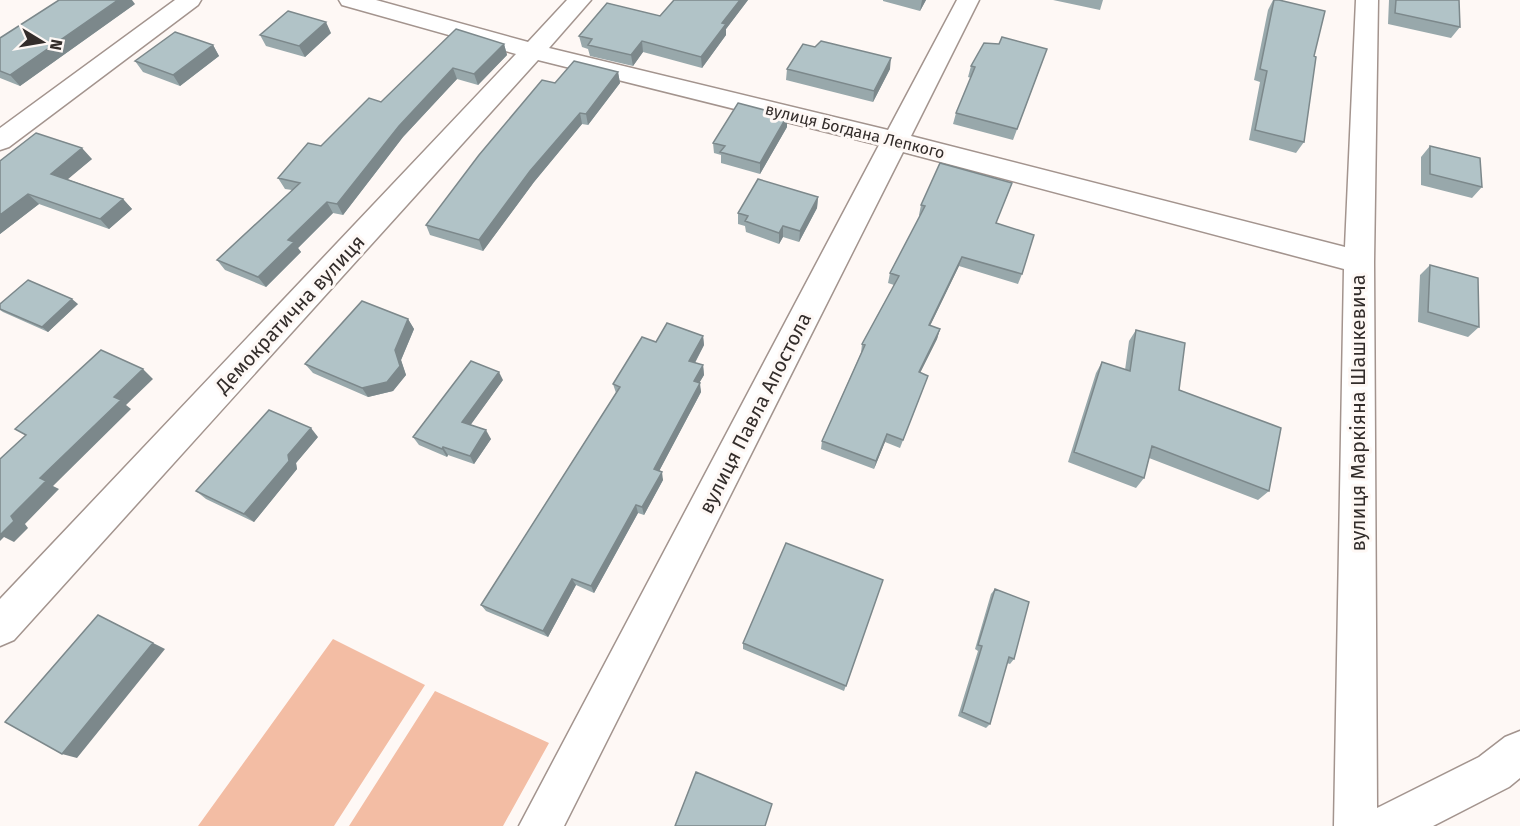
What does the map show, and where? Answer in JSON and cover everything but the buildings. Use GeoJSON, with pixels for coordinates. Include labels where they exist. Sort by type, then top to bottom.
{"type":"FeatureCollection","features":[{"type":"Feature","properties":{"kind":"street"},"geometry":{"type":"LineString","coordinates":[[0,141],[190,0]]}},
{"type":"Feature","properties":{"kind":"street","name":"вулиця Богдана Лепкого"},"geometry":{"type":"LineString","coordinates":[[350,0],[533,51],[897,141],[1359,262]]}},
{"type":"Feature","properties":{"kind":"street","name":"Демократична вулиця"},"geometry":{"type":"LineString","coordinates":[[0,627],[580,0]]}},
{"type":"Feature","properties":{"kind":"street","name":"вулиця Павла Апостола"},"geometry":{"type":"LineString","coordinates":[[541,826],[968,0]]}},
{"type":"Feature","properties":{"kind":"street","name":"вулиця Маркіяна Шашкевича"},"geometry":{"type":"LineString","coordinates":[[1356,826],[1359,262],[1367,0]]}},
{"type":"Feature","properties":{"kind":"street"},"geometry":{"type":"LineString","coordinates":[[1388,826],[1494,772],[1520,752]]}},
{"type":"Feature","properties":{"kind":"shaded area"},"geometry":{"type":"Polygon","coordinates":[[[333,639],[425,685],[334,826],[198,826],[333,639]]]}},
{"type":"Feature","properties":{"kind":"shaded area"},"geometry":{"type":"Polygon","coordinates":[[[435,691],[549,743],[503,826],[349,826],[435,691]]]}}]}
